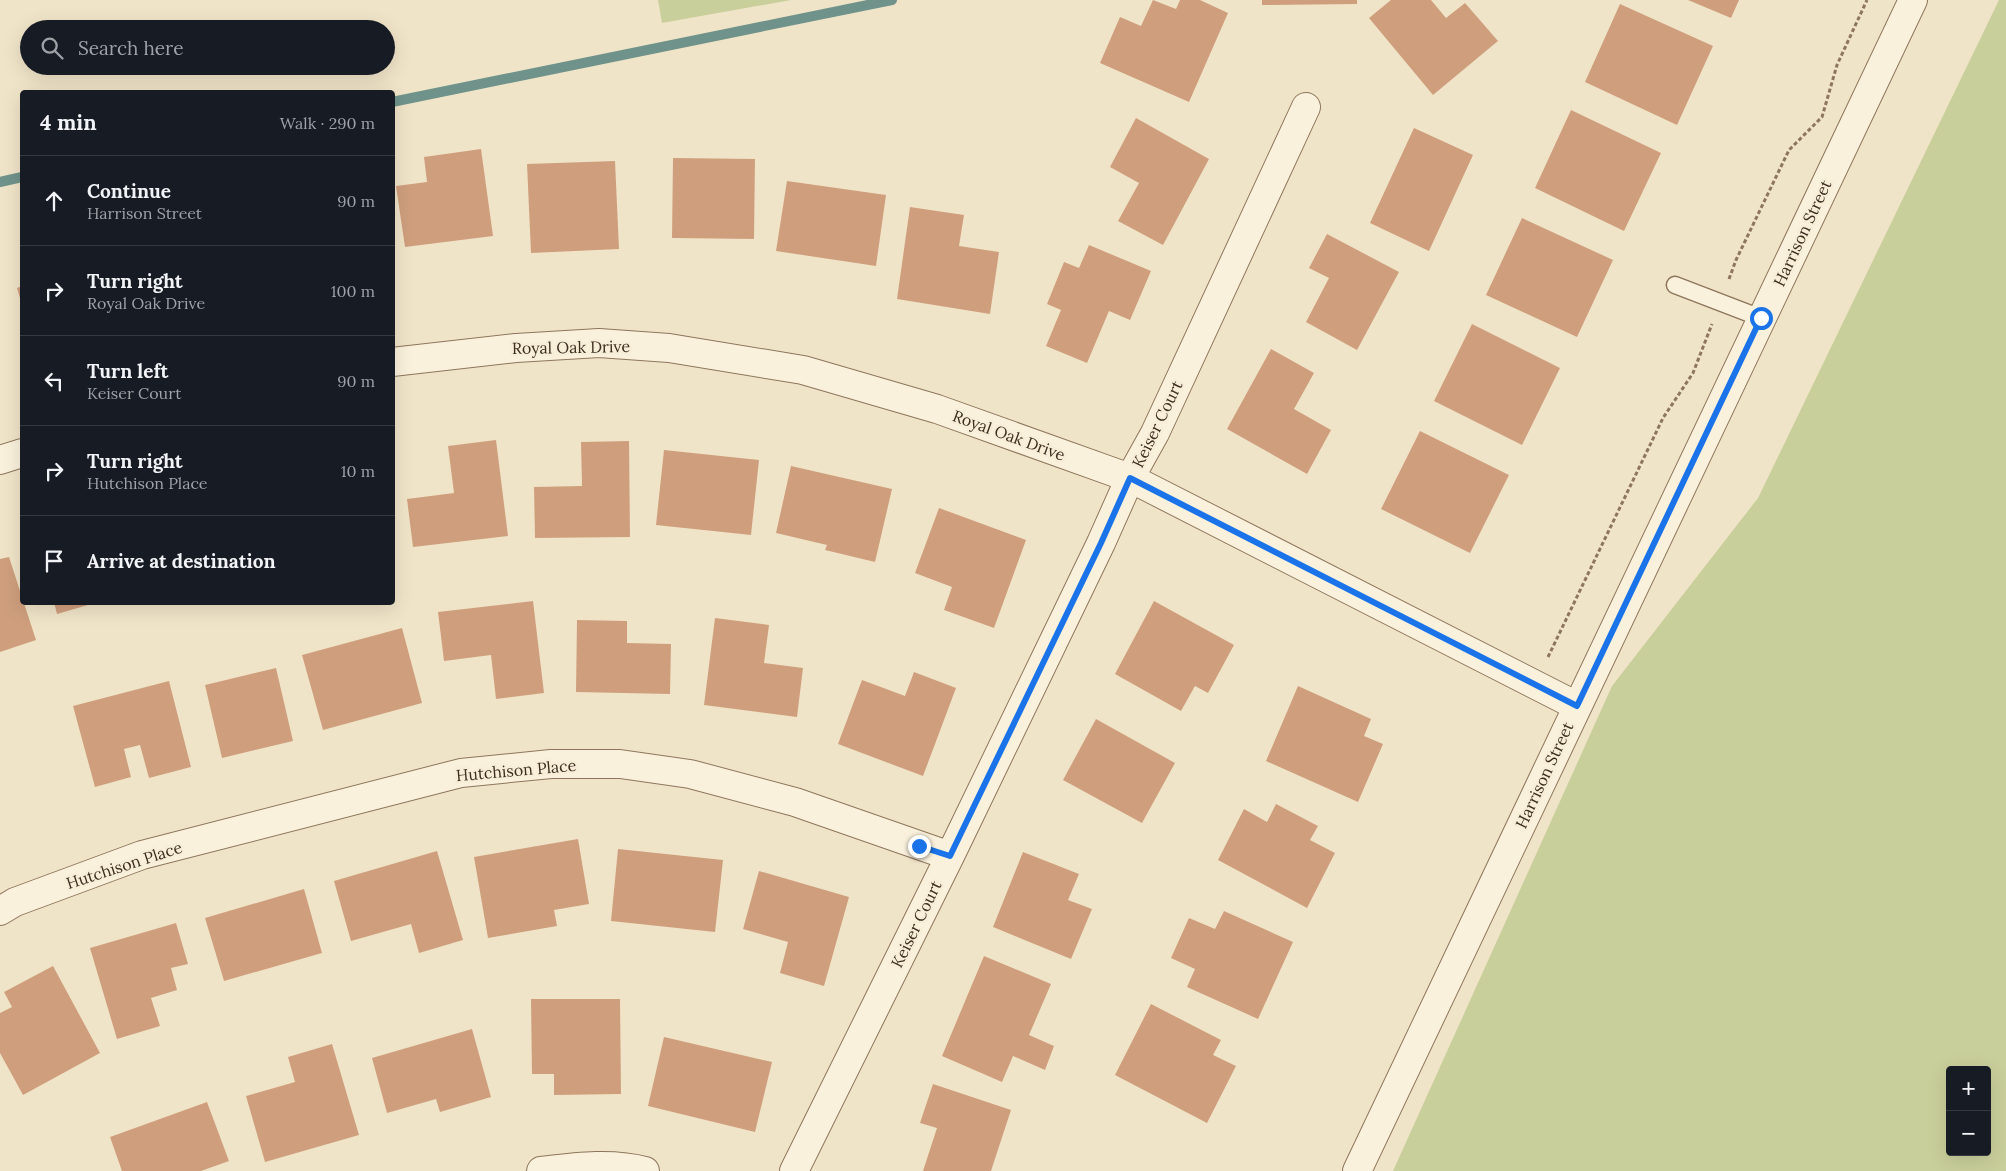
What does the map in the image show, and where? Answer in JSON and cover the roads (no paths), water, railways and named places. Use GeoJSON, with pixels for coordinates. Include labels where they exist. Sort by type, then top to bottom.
{"type":"FeatureCollection","features":[{"type":"Feature","properties":{"kind":"street","name":"Harrison Street"},"geometry":{"type":"LineString","coordinates":[[1357,1171],[1913,0]]}},
{"type":"Feature","properties":{"kind":"street","name":"Keiser Court"},"geometry":{"type":"LineString","coordinates":[[794,1171],[950,856],[1101,543],[1130,478],[1155,433],[1306,107]]}},
{"type":"Feature","properties":{"kind":"street","name":"Royal Oak Drive"},"geometry":{"type":"LineString","coordinates":[[395,362],[516,348],[599,343],[669,348],[803,370],[937,410],[1130,478],[1577,706]]}},
{"type":"Feature","properties":{"kind":"street"},"geometry":{"type":"LineString","coordinates":[[0,460],[20,454]]}},
{"type":"Feature","properties":{"kind":"street","name":"Hutchison Place"},"geometry":{"type":"LineString","coordinates":[[0,911],[15,902],[142,856],[461,773],[551,764],[620,764],[690,774],[795,802],[950,856]]}},
{"type":"Feature","properties":{"kind":"street"},"geometry":{"type":"LineString","coordinates":[[541,1171],[577,1167],[631,1167],[645,1171]]}},
{"type":"Feature","properties":{"kind":"lane"},"geometry":{"type":"LineString","coordinates":[[1675,284],[1761,318]]}},
{"type":"Feature","properties":{"kind":"waterway"},"geometry":{"type":"LineString","coordinates":[[395,101],[892,0]]}},
{"type":"Feature","properties":{"kind":"waterway"},"geometry":{"type":"LineString","coordinates":[[0,182],[20,177]]}}]}
